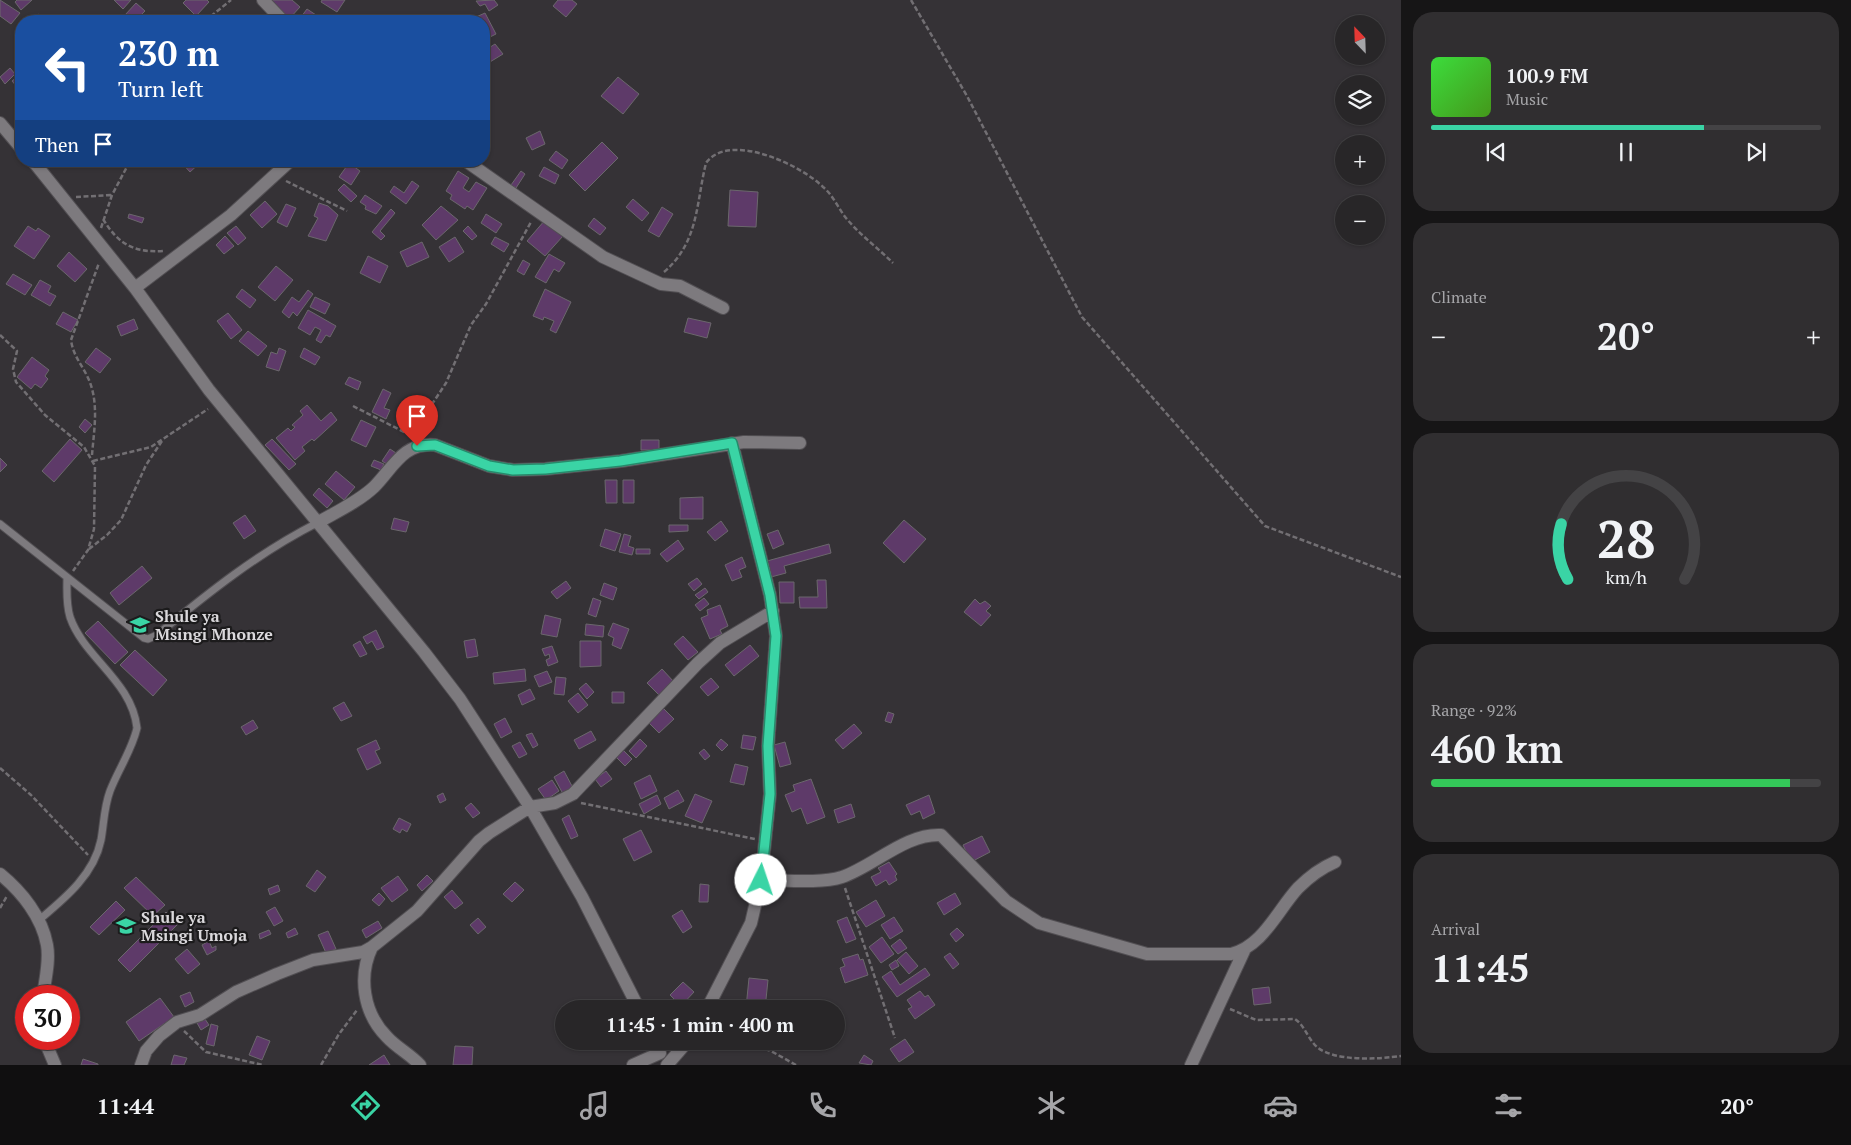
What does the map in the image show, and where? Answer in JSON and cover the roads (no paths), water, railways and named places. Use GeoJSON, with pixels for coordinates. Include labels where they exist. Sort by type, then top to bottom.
{"type":"FeatureCollection","features":[{"type":"Feature","properties":{"kind":"street"},"geometry":{"type":"LineString","coordinates":[[263,0],[277,15]]}},
{"type":"Feature","properties":{"kind":"street"},"geometry":{"type":"LineString","coordinates":[[0,123],[15,141]]}},
{"type":"Feature","properties":{"kind":"street"},"geometry":{"type":"LineString","coordinates":[[38,167],[134,288],[218,402],[460,699],[530,807],[582,897],[634,1000]]}},
{"type":"Feature","properties":{"kind":"street"},"geometry":{"type":"LineString","coordinates":[[134,288],[231,215],[284,167]]}},
{"type":"Feature","properties":{"kind":"street"},"geometry":{"type":"LineString","coordinates":[[474,167],[603,257],[667,286],[680,286],[723,308]]}},
{"type":"Feature","properties":{"kind":"street"},"geometry":{"type":"LineString","coordinates":[[317,523],[374,487],[405,452],[425,444],[435,445],[489,466],[513,470],[545,469],[612,462],[732,443],[800,443]]}},
{"type":"Feature","properties":{"kind":"street"},"geometry":{"type":"LineString","coordinates":[[712,1000],[751,923],[761,880],[763,841],[770,794],[768,746],[776,636],[772,611],[732,443]]}},
{"type":"Feature","properties":{"kind":"street"},"geometry":{"type":"LineString","coordinates":[[142,1065],[146,1051],[158,1036],[177,1022],[200,1015],[236,992],[313,960],[363,952],[372,947],[417,911],[479,841],[530,807],[564,799],[582,786],[698,663],[720,643],[772,611]]}},
{"type":"Feature","properties":{"kind":"street"},"geometry":{"type":"LineString","coordinates":[[761,880],[841,877],[902,846],[933,835],[941,835],[1006,901],[1039,923],[1147,954],[1231,954],[1244,951],[1254,944],[1298,888],[1321,868],[1335,862]]}},
{"type":"Feature","properties":{"kind":"street"},"geometry":{"type":"LineString","coordinates":[[0,874],[14,886],[39,920],[47,946],[45,985]]}},
{"type":"Feature","properties":{"kind":"street"},"geometry":{"type":"LineString","coordinates":[[372,947],[365,969],[366,999],[371,1013],[386,1037],[420,1065]]}},
{"type":"Feature","properties":{"kind":"street"},"geometry":{"type":"LineString","coordinates":[[1191,1065],[1244,951]]}},
{"type":"Feature","properties":{"kind":"street"},"geometry":{"type":"LineString","coordinates":[[49,1050],[55,1065]]}},
{"type":"Feature","properties":{"kind":"street"},"geometry":{"type":"LineString","coordinates":[[633,1065],[664,1061],[678,1050]]}},
{"type":"Feature","properties":{"kind":"lane"},"geometry":{"type":"LineString","coordinates":[[0,524],[144,638],[148,639],[157,635],[244,565],[289,537],[317,523]]}},
{"type":"Feature","properties":{"kind":"lane"},"geometry":{"type":"LineString","coordinates":[[39,920],[84,877],[93,860],[101,841],[102,817],[109,794],[137,728],[130,702],[116,680],[78,634],[67,599],[67,578]]}},
{"type":"Feature","properties":{"kind":"place","name":"Shule ya Msingi Mhonze"},"geometry":{"type":"Point","coordinates":[140,625]}},
{"type":"Feature","properties":{"kind":"place","name":"Shule ya Msingi Umoja"},"geometry":{"type":"Point","coordinates":[126,926]}}]}
